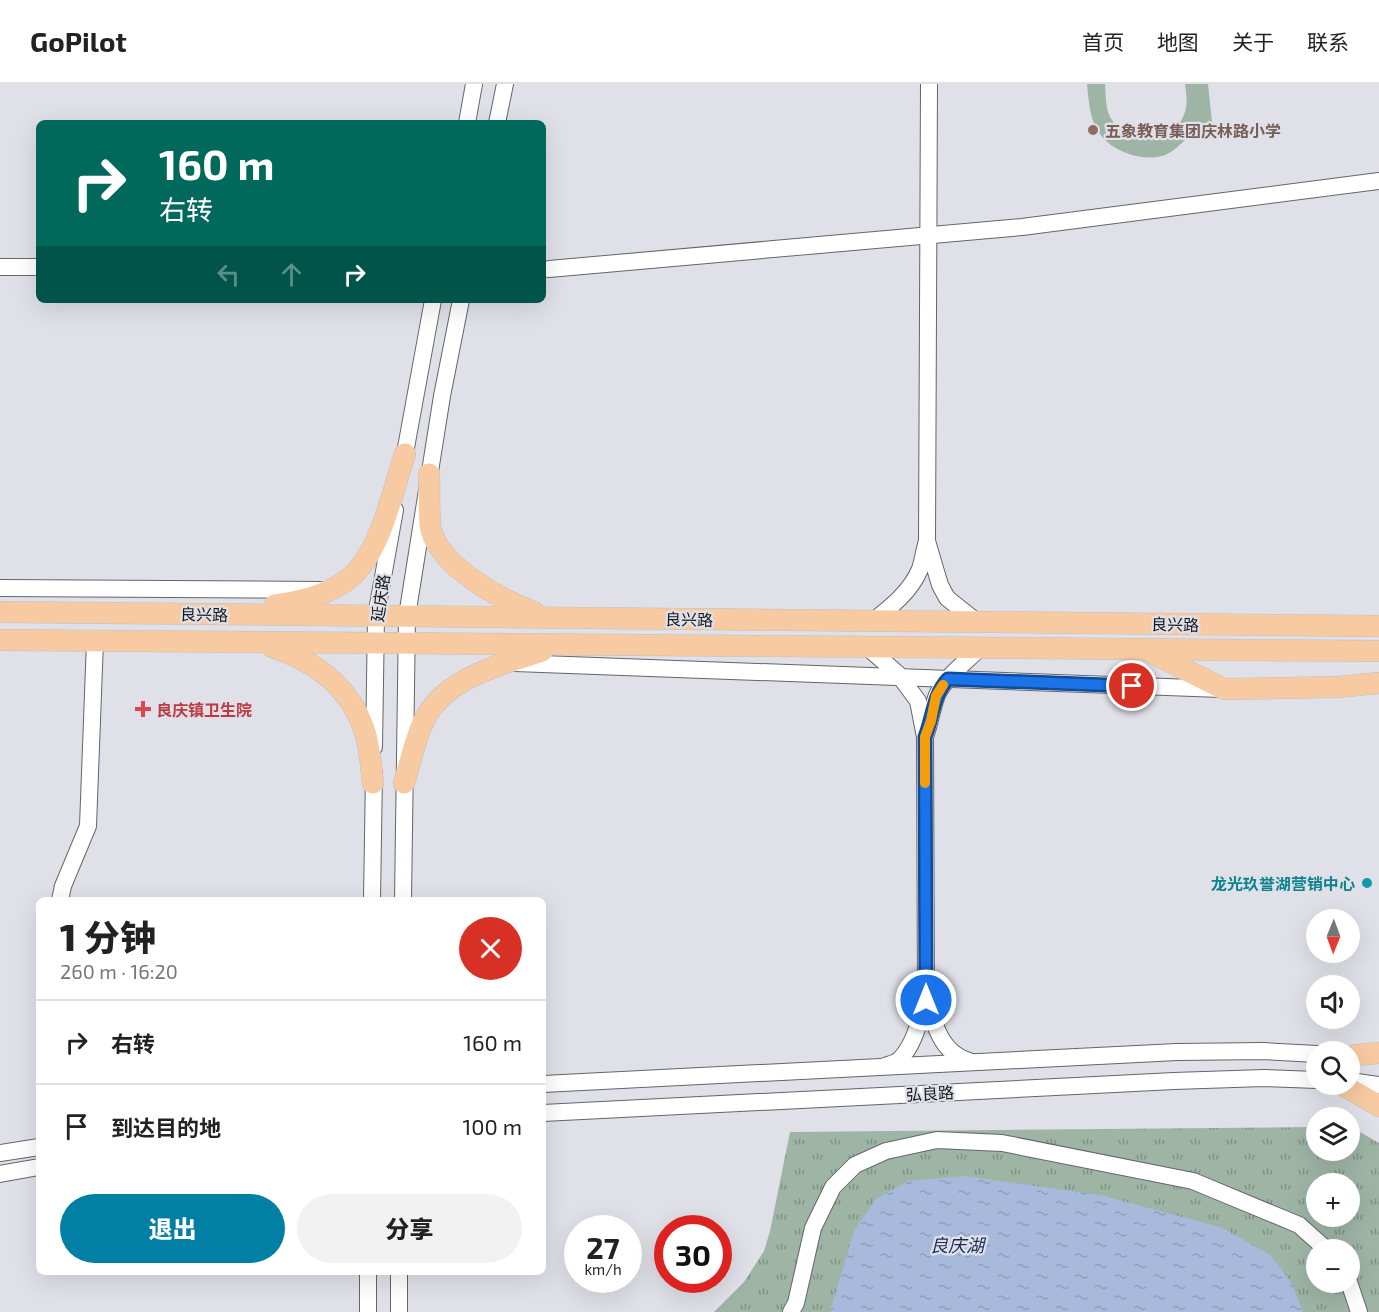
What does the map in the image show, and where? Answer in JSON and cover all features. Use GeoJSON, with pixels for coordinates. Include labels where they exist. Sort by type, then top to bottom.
{"type":"FeatureCollection","features":[{"type":"Feature","properties":{"kind":"main road"},"geometry":{"type":"LineString","coordinates":[[217,614],[305,600],[330,590],[351,576],[377,540],[405,454]]}},
{"type":"Feature","properties":{"kind":"main road"},"geometry":{"type":"LineString","coordinates":[[429,474],[431,531],[450,561],[511,604],[549,618]]}},
{"type":"Feature","properties":{"kind":"main road","name":"良兴路"},"geometry":{"type":"LineString","coordinates":[[0,612],[1379,626]]}},
{"type":"Feature","properties":{"kind":"main road"},"geometry":{"type":"LineString","coordinates":[[1352,626],[1379,616]]}},
{"type":"Feature","properties":{"kind":"main road","name":"良兴路"},"geometry":{"type":"LineString","coordinates":[[0,640],[1379,651]]}},
{"type":"Feature","properties":{"kind":"main road"},"geometry":{"type":"LineString","coordinates":[[261,643],[286,651],[338,684],[354,705],[366,734],[373,783]]}},
{"type":"Feature","properties":{"kind":"main road"},"geometry":{"type":"LineString","coordinates":[[404,783],[422,723],[435,704],[451,688],[478,673],[559,645]]}},
{"type":"Feature","properties":{"kind":"main road"},"geometry":{"type":"LineString","coordinates":[[1144,649],[1224,689],[1339,687],[1379,683]]}},
{"type":"Feature","properties":{"kind":"main road"},"geometry":{"type":"LineString","coordinates":[[1360,1054],[1379,1053]]}},
{"type":"Feature","properties":{"kind":"main road"},"geometry":{"type":"LineString","coordinates":[[1360,1095],[1379,1106]]}},
{"type":"Feature","properties":{"kind":"street"},"geometry":{"type":"LineString","coordinates":[[468,120],[474,84]]}},
{"type":"Feature","properties":{"kind":"street"},"geometry":{"type":"LineString","coordinates":[[498,120],[505,84]]}},
{"type":"Feature","properties":{"kind":"street"},"geometry":{"type":"LineString","coordinates":[[873,621],[894,605],[907,589],[920,569],[927,541],[929,84]]}},
{"type":"Feature","properties":{"kind":"street"},"geometry":{"type":"LineString","coordinates":[[546,269],[1022,227],[1379,181]]}},
{"type":"Feature","properties":{"kind":"street"},"geometry":{"type":"LineString","coordinates":[[0,267],[36,267]]}},
{"type":"Feature","properties":{"kind":"street","name":"延庆路"},"geometry":{"type":"LineString","coordinates":[[403,897],[407,616],[442,396],[463,303]]}},
{"type":"Feature","properties":{"kind":"street","name":"延庆路"},"geometry":{"type":"LineString","coordinates":[[372,897],[376,616],[432,308]]}},
{"type":"Feature","properties":{"kind":"street"},"geometry":{"type":"LineString","coordinates":[[927,541],[940,585],[947,598],[977,622]]}},
{"type":"Feature","properties":{"kind":"street"},"geometry":{"type":"LineString","coordinates":[[0,588],[330,590]]}},
{"type":"Feature","properties":{"kind":"street"},"geometry":{"type":"LineString","coordinates":[[61,897],[88,826],[95,641]]}},
{"type":"Feature","properties":{"kind":"street"},"geometry":{"type":"LineString","coordinates":[[481,645],[506,663],[1224,689]]}},
{"type":"Feature","properties":{"kind":"street"},"geometry":{"type":"LineString","coordinates":[[867,647],[900,677],[918,701],[925,737],[926,1000],[916,1031],[905,1051],[898,1061],[882,1067]]}},
{"type":"Feature","properties":{"kind":"street"},"geometry":{"type":"LineString","coordinates":[[925,737],[936,696],[948,679],[980,648]]}},
{"type":"Feature","properties":{"kind":"street"},"geometry":{"type":"LineString","coordinates":[[926,1000],[943,1045],[958,1058],[973,1062]]}},
{"type":"Feature","properties":{"kind":"street","name":"弘良路"},"geometry":{"type":"LineString","coordinates":[[546,1083],[1177,1052],[1263,1051],[1306,1053]]}},
{"type":"Feature","properties":{"kind":"street"},"geometry":{"type":"LineString","coordinates":[[1360,1056],[1379,1058]]}},
{"type":"Feature","properties":{"kind":"street","name":"弘良路"},"geometry":{"type":"LineString","coordinates":[[546,1113],[1174,1081],[1264,1078],[1306,1080]]}},
{"type":"Feature","properties":{"kind":"street"},"geometry":{"type":"LineString","coordinates":[[1360,1082],[1379,1085]]}},
{"type":"Feature","properties":{"kind":"street"},"geometry":{"type":"LineString","coordinates":[[791,1312],[796,1304],[813,1228],[833,1187],[855,1165],[886,1151],[937,1140],[1002,1143],[1192,1181],[1299,1225],[1315,1239]]}},
{"type":"Feature","properties":{"kind":"street"},"geometry":{"type":"LineString","coordinates":[[0,1153],[36,1147]]}},
{"type":"Feature","properties":{"kind":"street"},"geometry":{"type":"LineString","coordinates":[[0,1174],[36,1168]]}},
{"type":"Feature","properties":{"kind":"street"},"geometry":{"type":"LineString","coordinates":[[368,1275],[368,1312]]}},
{"type":"Feature","properties":{"kind":"street"},"geometry":{"type":"LineString","coordinates":[[399,1275],[399,1312]]}},
{"type":"Feature","properties":{"kind":"street"},"geometry":{"type":"LineString","coordinates":[[1353,1293],[1359,1312]]}},
{"type":"Feature","properties":{"kind":"green space"},"geometry":{"type":"Polygon","coordinates":[[[1087,84],[1105,84],[1108,113],[1118,127],[1138,137],[1150,138],[1171,131],[1179,123],[1186,109],[1185,84],[1208,84],[1213,131],[1195,133],[1165,155],[1147,158],[1129,154],[1108,142],[1096,127],[1092,118],[1087,84]]]}},
{"type":"Feature","properties":{"kind":"green space"},"geometry":{"type":"Polygon","coordinates":[[[1306,1127],[1306,1161],[1360,1161],[1360,1132],[1379,1143],[1379,1312],[714,1312],[744,1282],[764,1251],[790,1132],[1306,1127]]]}},
{"type":"Feature","properties":{"kind":"water","name":"良庆湖"},"geometry":{"type":"Polygon","coordinates":[[[964,1176],[1100,1195],[1223,1228],[1270,1255],[1291,1282],[1303,1312],[830,1312],[854,1231],[876,1199],[908,1181],[964,1176]]]}},
{"type":"Feature","properties":{"kind":"slow traffic"},"geometry":{"type":"LineString","coordinates":[[925,783],[925,737],[936,696],[943,685]]}},
{"type":"Feature","properties":{"kind":"place","name":"五象教育集团庆林路小学"},"geometry":{"type":"Point","coordinates":[1093,130]}},
{"type":"Feature","properties":{"kind":"place","name":"良庆镇卫生院"},"geometry":{"type":"Point","coordinates":[143,709]}},
{"type":"Feature","properties":{"kind":"place","name":"龙光玖誉湖营销中心"},"geometry":{"type":"Point","coordinates":[1367,883]}},
{"type":"Feature","properties":{"kind":"route"},"geometry":{"type":"LineString","coordinates":[[926,1000],[925,737],[936,696],[948,679],[1132,686]]}}]}
